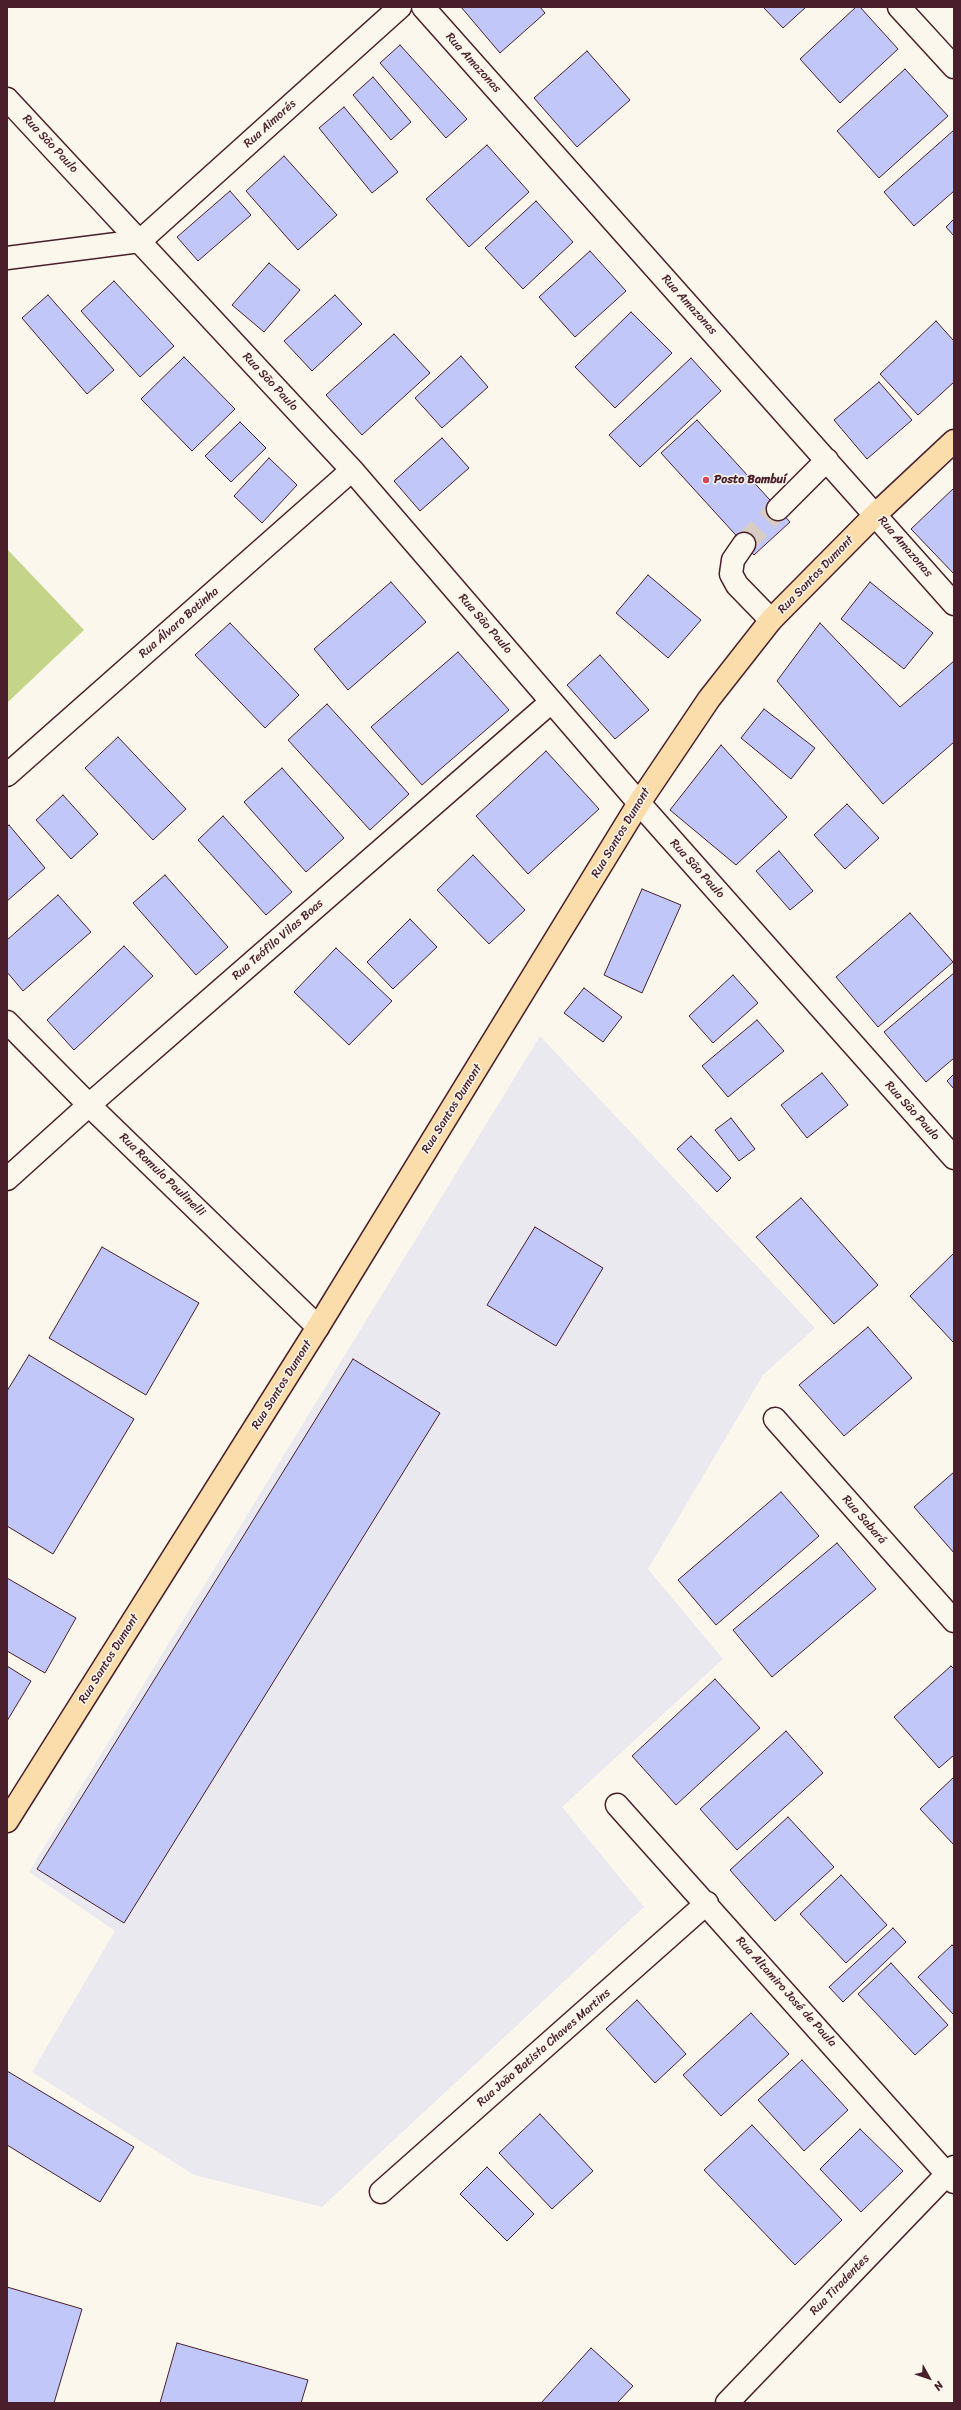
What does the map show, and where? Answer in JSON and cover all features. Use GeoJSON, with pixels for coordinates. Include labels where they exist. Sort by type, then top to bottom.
{"type":"FeatureCollection","features":[{"type":"Feature","properties":{"kind":"main road","name":"Rua Santos Dumont"},"geometry":{"type":"LineString","coordinates":[[7,1821],[318,1327],[639,802],[709,699],[772,620],[876,514],[954,442]]}},
{"type":"Feature","properties":{"kind":"street","name":"Rua Aimorés"},"geometry":{"type":"LineString","coordinates":[[140,241],[400,7]]}},
{"type":"Feature","properties":{"kind":"street","name":"Rua Amazonas"},"geometry":{"type":"LineString","coordinates":[[423,7],[876,514],[954,604]]}},
{"type":"Feature","properties":{"kind":"street"},"geometry":{"type":"LineString","coordinates":[[899,7],[954,66]]}},
{"type":"Feature","properties":{"kind":"street","name":"Rua São Paulo"},"geometry":{"type":"LineString","coordinates":[[7,99],[352,470],[551,702],[954,1158]]}},
{"type":"Feature","properties":{"kind":"street"},"geometry":{"type":"LineString","coordinates":[[7,258],[140,241]]}},
{"type":"Feature","properties":{"kind":"street"},"geometry":{"type":"LineString","coordinates":[[778,509],[827,460]]}},
{"type":"Feature","properties":{"kind":"street","name":"Rua Álvaro Botinha"},"geometry":{"type":"LineString","coordinates":[[7,775],[352,470]]}},
{"type":"Feature","properties":{"kind":"street"},"geometry":{"type":"LineString","coordinates":[[744,544],[733,560],[731,574],[737,585],[772,620]]}},
{"type":"Feature","properties":{"kind":"street","name":"Rua Teófilo Vilas Boas"},"geometry":{"type":"LineString","coordinates":[[7,1179],[89,1105],[551,702]]}},
{"type":"Feature","properties":{"kind":"street","name":"Rua Romulo Paulinelli"},"geometry":{"type":"LineString","coordinates":[[7,1022],[89,1105],[318,1327]]}},
{"type":"Feature","properties":{"kind":"street","name":"Rua Sabará"},"geometry":{"type":"LineString","coordinates":[[775,1419],[954,1622]]}},
{"type":"Feature","properties":{"kind":"street","name":"Rua Altamiro José de Paula"},"geometry":{"type":"LineString","coordinates":[[617,1804],[952,2174]]}},
{"type":"Feature","properties":{"kind":"street","name":"Rua João Batista Chaves Martins"},"geometry":{"type":"LineString","coordinates":[[381,2192],[707,1904]]}},
{"type":"Feature","properties":{"kind":"street","name":"Rua Tiradentes"},"geometry":{"type":"LineString","coordinates":[[727,2403],[952,2174]]}},
{"type":"Feature","properties":{"kind":"shaded area"},"geometry":{"type":"Polygon","coordinates":[[[540,1036],[815,1328],[763,1375],[648,1569],[723,1659],[562,1807],[644,1907],[322,2207],[194,2175],[32,2072],[115,1931],[29,1872],[540,1036]]]}},
{"type":"Feature","properties":{"kind":"green space"},"geometry":{"type":"Polygon","coordinates":[[[7,549],[84,630],[7,703],[7,549]]]}},
{"type":"Feature","properties":{"kind":"building"},"geometry":{"type":"Polygon","coordinates":[[[461,7],[540,7],[545,13],[500,53],[461,7]]]}},
{"type":"Feature","properties":{"kind":"building"},"geometry":{"type":"Polygon","coordinates":[[[763,7],[806,7],[783,28],[763,7]]]}},
{"type":"Feature","properties":{"kind":"building"},"geometry":{"type":"Polygon","coordinates":[[[856,7],[860,7],[898,49],[840,103],[800,59],[856,7]]]}},
{"type":"Feature","properties":{"kind":"building"},"geometry":{"type":"Polygon","coordinates":[[[400,45],[467,119],[446,138],[380,63],[400,45]]]}},
{"type":"Feature","properties":{"kind":"building"},"geometry":{"type":"Polygon","coordinates":[[[587,51],[630,100],[577,147],[534,98],[587,51]]]}},
{"type":"Feature","properties":{"kind":"building"},"geometry":{"type":"Polygon","coordinates":[[[905,69],[948,116],[879,178],[837,131],[905,69]]]}},
{"type":"Feature","properties":{"kind":"building"},"geometry":{"type":"Polygon","coordinates":[[[373,77],[411,122],[391,140],[353,95],[373,77]]]}},
{"type":"Feature","properties":{"kind":"building"},"geometry":{"type":"Polygon","coordinates":[[[344,107],[398,172],[372,193],[319,128],[344,107]]]}},
{"type":"Feature","properties":{"kind":"building"},"geometry":{"type":"Polygon","coordinates":[[[954,130],[954,191],[914,226],[884,192],[954,130]]]}},
{"type":"Feature","properties":{"kind":"building"},"geometry":{"type":"Polygon","coordinates":[[[487,145],[529,192],[469,247],[426,199],[487,145]]]}},
{"type":"Feature","properties":{"kind":"building"},"geometry":{"type":"Polygon","coordinates":[[[284,156],[337,215],[298,250],[246,191],[284,156]]]}},
{"type":"Feature","properties":{"kind":"building"},"geometry":{"type":"Polygon","coordinates":[[[230,191],[251,215],[198,261],[177,237],[230,191]]]}},
{"type":"Feature","properties":{"kind":"building"},"geometry":{"type":"Polygon","coordinates":[[[536,201],[573,242],[523,289],[485,248],[536,201]]]}},
{"type":"Feature","properties":{"kind":"building"},"geometry":{"type":"Polygon","coordinates":[[[954,219],[954,236],[946,227],[954,219]]]}},
{"type":"Feature","properties":{"kind":"building"},"geometry":{"type":"Polygon","coordinates":[[[590,251],[626,291],[575,337],[539,297],[590,251]]]}},
{"type":"Feature","properties":{"kind":"building"},"geometry":{"type":"Polygon","coordinates":[[[269,263],[300,290],[264,332],[232,305],[269,263]]]}},
{"type":"Feature","properties":{"kind":"building"},"geometry":{"type":"Polygon","coordinates":[[[114,281],[174,346],[140,377],[81,311],[114,281]]]}},
{"type":"Feature","properties":{"kind":"building"},"geometry":{"type":"Polygon","coordinates":[[[48,295],[114,370],[87,394],[22,318],[48,295]]]}},
{"type":"Feature","properties":{"kind":"building"},"geometry":{"type":"Polygon","coordinates":[[[335,295],[362,324],[312,371],[284,341],[335,295]]]}},
{"type":"Feature","properties":{"kind":"building"},"geometry":{"type":"Polygon","coordinates":[[[631,312],[672,353],[615,408],[575,367],[631,312]]]}},
{"type":"Feature","properties":{"kind":"building"},"geometry":{"type":"Polygon","coordinates":[[[936,321],[954,341],[954,382],[918,415],[880,374],[936,321]]]}},
{"type":"Feature","properties":{"kind":"building"},"geometry":{"type":"Polygon","coordinates":[[[394,334],[430,373],[362,435],[326,395],[394,334]]]}},
{"type":"Feature","properties":{"kind":"building"},"geometry":{"type":"Polygon","coordinates":[[[461,356],[488,387],[442,428],[415,398],[461,356]]]}},
{"type":"Feature","properties":{"kind":"building"},"geometry":{"type":"Polygon","coordinates":[[[184,357],[235,409],[192,451],[141,399],[184,357]]]}},
{"type":"Feature","properties":{"kind":"building"},"geometry":{"type":"Polygon","coordinates":[[[691,358],[721,391],[640,467],[609,435],[691,358]]]}},
{"type":"Feature","properties":{"kind":"building"},"geometry":{"type":"Polygon","coordinates":[[[879,382],[912,420],[867,459],[834,420],[879,382]]]}},
{"type":"Feature","properties":{"kind":"building"},"geometry":{"type":"Polygon","coordinates":[[[697,420],[790,522],[754,555],[661,453],[697,420]]]}},
{"type":"Feature","properties":{"kind":"building"},"geometry":{"type":"Polygon","coordinates":[[[240,422],[266,448],[231,482],[205,456],[240,422]]]}},
{"type":"Feature","properties":{"kind":"building"},"geometry":{"type":"Polygon","coordinates":[[[442,438],[469,468],[420,511],[394,481],[442,438]]]}},
{"type":"Feature","properties":{"kind":"building"},"geometry":{"type":"Polygon","coordinates":[[[269,458],[297,485],[262,523],[234,496],[269,458]]]}},
{"type":"Feature","properties":{"kind":"building"},"geometry":{"type":"Polygon","coordinates":[[[954,488],[954,574],[911,529],[954,488]]]}},
{"type":"Feature","properties":{"kind":"building"},"geometry":{"type":"Polygon","coordinates":[[[648,575],[701,620],[668,658],[616,613],[648,575]]]}},
{"type":"Feature","properties":{"kind":"building"},"geometry":{"type":"Polygon","coordinates":[[[391,582],[426,622],[348,690],[314,649],[391,582]]]}},
{"type":"Feature","properties":{"kind":"building"},"geometry":{"type":"Polygon","coordinates":[[[870,582],[933,633],[904,669],[841,619],[870,582]]]}},
{"type":"Feature","properties":{"kind":"building"},"geometry":{"type":"Polygon","coordinates":[[[230,623],[299,695],[265,728],[195,655],[230,623]]]}},
{"type":"Feature","properties":{"kind":"building"},"geometry":{"type":"Polygon","coordinates":[[[820,623],[900,707],[954,661],[954,742],[883,804],[777,681],[820,623]]]}},
{"type":"Feature","properties":{"kind":"building"},"geometry":{"type":"Polygon","coordinates":[[[458,652],[509,710],[422,785],[371,727],[458,652]]]}},
{"type":"Feature","properties":{"kind":"building"},"geometry":{"type":"Polygon","coordinates":[[[600,655],[649,710],[615,739],[567,685],[600,655]]]}},
{"type":"Feature","properties":{"kind":"building"},"geometry":{"type":"Polygon","coordinates":[[[327,704],[409,794],[370,830],[288,740],[327,704]]]}},
{"type":"Feature","properties":{"kind":"building"},"geometry":{"type":"Polygon","coordinates":[[[764,709],[815,748],[791,779],[741,738],[764,709]]]}},
{"type":"Feature","properties":{"kind":"building"},"geometry":{"type":"Polygon","coordinates":[[[118,737],[186,809],[153,840],[85,768],[118,737]]]}},
{"type":"Feature","properties":{"kind":"building"},"geometry":{"type":"Polygon","coordinates":[[[721,745],[787,817],[736,865],[670,810],[721,745]]]}},
{"type":"Feature","properties":{"kind":"building"},"geometry":{"type":"Polygon","coordinates":[[[546,751],[599,809],[528,874],[476,816],[546,751]]]}},
{"type":"Feature","properties":{"kind":"building"},"geometry":{"type":"Polygon","coordinates":[[[282,768],[344,838],[306,872],[244,802],[282,768]]]}},
{"type":"Feature","properties":{"kind":"building"},"geometry":{"type":"Polygon","coordinates":[[[63,795],[98,834],[71,859],[36,820],[63,795]]]}},
{"type":"Feature","properties":{"kind":"building"},"geometry":{"type":"Polygon","coordinates":[[[847,804],[879,838],[845,869],[814,835],[847,804]]]}},
{"type":"Feature","properties":{"kind":"building"},"geometry":{"type":"Polygon","coordinates":[[[223,816],[292,892],[266,915],[198,840],[223,816]]]}},
{"type":"Feature","properties":{"kind":"building"},"geometry":{"type":"Polygon","coordinates":[[[9,825],[45,868],[7,901],[7,827],[9,825]]]}},
{"type":"Feature","properties":{"kind":"building"},"geometry":{"type":"Polygon","coordinates":[[[779,851],[813,891],[790,910],[756,871],[779,851]]]}},
{"type":"Feature","properties":{"kind":"building"},"geometry":{"type":"Polygon","coordinates":[[[473,855],[525,910],[489,944],[437,890],[473,855]]]}},
{"type":"Feature","properties":{"kind":"building"},"geometry":{"type":"Polygon","coordinates":[[[165,875],[228,947],[196,975],[133,903],[165,875]]]}},
{"type":"Feature","properties":{"kind":"building"},"geometry":{"type":"Polygon","coordinates":[[[642,889],[681,905],[642,993],[604,975],[642,889]]]}},
{"type":"Feature","properties":{"kind":"building"},"geometry":{"type":"Polygon","coordinates":[[[58,895],[91,932],[23,991],[7,972],[7,940],[58,895]]]}},
{"type":"Feature","properties":{"kind":"building"},"geometry":{"type":"Polygon","coordinates":[[[910,913],[953,962],[878,1027],[836,977],[910,913]]]}},
{"type":"Feature","properties":{"kind":"building"},"geometry":{"type":"Polygon","coordinates":[[[410,919],[437,947],[393,989],[367,962],[410,919]]]}},
{"type":"Feature","properties":{"kind":"building"},"geometry":{"type":"Polygon","coordinates":[[[124,946],[153,976],[74,1050],[47,1020],[124,946]]]}},
{"type":"Feature","properties":{"kind":"building"},"geometry":{"type":"Polygon","coordinates":[[[336,948],[392,1001],[349,1045],[294,992],[336,948]]]}},
{"type":"Feature","properties":{"kind":"building"},"geometry":{"type":"Polygon","coordinates":[[[954,973],[954,1058],[926,1082],[884,1032],[954,973]]]}},
{"type":"Feature","properties":{"kind":"building"},"geometry":{"type":"Polygon","coordinates":[[[733,975],[758,1003],[713,1043],[689,1016],[733,975]]]}},
{"type":"Feature","properties":{"kind":"building"},"geometry":{"type":"Polygon","coordinates":[[[584,988],[622,1017],[603,1042],[564,1013],[584,988]]]}},
{"type":"Feature","properties":{"kind":"building"},"geometry":{"type":"Polygon","coordinates":[[[757,1020],[784,1051],[728,1097],[702,1066],[757,1020]]]}},
{"type":"Feature","properties":{"kind":"building"},"geometry":{"type":"Polygon","coordinates":[[[822,1073],[848,1105],[807,1138],[781,1105],[822,1073]]]}},
{"type":"Feature","properties":{"kind":"building"},"geometry":{"type":"Polygon","coordinates":[[[954,1074],[954,1089],[947,1081],[954,1074]]]}},
{"type":"Feature","properties":{"kind":"building"},"geometry":{"type":"Polygon","coordinates":[[[731,1118],[755,1149],[739,1161],[715,1130],[731,1118]]]}},
{"type":"Feature","properties":{"kind":"building"},"geometry":{"type":"Polygon","coordinates":[[[691,1136],[731,1178],[717,1192],[677,1149],[691,1136]]]}},
{"type":"Feature","properties":{"kind":"building"},"geometry":{"type":"Polygon","coordinates":[[[801,1198],[878,1285],[834,1324],[756,1237],[801,1198]]]}},
{"type":"Feature","properties":{"kind":"building"},"geometry":{"type":"Polygon","coordinates":[[[535,1227],[603,1268],[556,1346],[487,1305],[535,1227]]]}},
{"type":"Feature","properties":{"kind":"building"},"geometry":{"type":"Polygon","coordinates":[[[102,1247],[199,1303],[146,1395],[49,1338],[102,1247]]]}},
{"type":"Feature","properties":{"kind":"building"},"geometry":{"type":"Polygon","coordinates":[[[954,1253],[954,1342],[953,1342],[910,1296],[954,1253]]]}},
{"type":"Feature","properties":{"kind":"building"},"geometry":{"type":"Polygon","coordinates":[[[868,1327],[912,1378],[844,1436],[799,1385],[868,1327]]]}},
{"type":"Feature","properties":{"kind":"building"},"geometry":{"type":"Polygon","coordinates":[[[29,1355],[134,1419],[53,1554],[7,1526],[7,1391],[29,1355]]]}},
{"type":"Feature","properties":{"kind":"building"},"geometry":{"type":"Polygon","coordinates":[[[353,1359],[440,1413],[124,1923],[37,1869],[353,1359]]]}},
{"type":"Feature","properties":{"kind":"building"},"geometry":{"type":"Polygon","coordinates":[[[954,1472],[954,1553],[914,1507],[954,1472]]]}},
{"type":"Feature","properties":{"kind":"building"},"geometry":{"type":"Polygon","coordinates":[[[781,1492],[819,1536],[716,1625],[678,1580],[781,1492]]]}},
{"type":"Feature","properties":{"kind":"building"},"geometry":{"type":"Polygon","coordinates":[[[837,1543],[876,1589],[772,1677],[733,1630],[837,1543]]]}},
{"type":"Feature","properties":{"kind":"building"},"geometry":{"type":"Polygon","coordinates":[[[7,1578],[76,1618],[45,1673],[7,1651],[7,1578]]]}},
{"type":"Feature","properties":{"kind":"building"},"geometry":{"type":"Polygon","coordinates":[[[7,1666],[31,1681],[7,1721],[7,1666]]]}},
{"type":"Feature","properties":{"kind":"building"},"geometry":{"type":"Polygon","coordinates":[[[951,1666],[954,1669],[954,1755],[939,1768],[894,1717],[951,1666]]]}},
{"type":"Feature","properties":{"kind":"building"},"geometry":{"type":"Polygon","coordinates":[[[715,1679],[760,1728],[676,1805],[632,1756],[715,1679]]]}},
{"type":"Feature","properties":{"kind":"building"},"geometry":{"type":"Polygon","coordinates":[[[786,1731],[823,1773],[737,1850],[700,1809],[786,1731]]]}},
{"type":"Feature","properties":{"kind":"building"},"geometry":{"type":"Polygon","coordinates":[[[954,1777],[954,1845],[920,1809],[954,1777]]]}},
{"type":"Feature","properties":{"kind":"building"},"geometry":{"type":"Polygon","coordinates":[[[788,1817],[834,1867],[775,1921],[730,1870],[788,1817]]]}},
{"type":"Feature","properties":{"kind":"building"},"geometry":{"type":"Polygon","coordinates":[[[841,1875],[887,1925],[846,1963],[800,1914],[841,1875]]]}},
{"type":"Feature","properties":{"kind":"building"},"geometry":{"type":"Polygon","coordinates":[[[893,1928],[906,1942],[843,2002],[829,1987],[893,1928]]]}},
{"type":"Feature","properties":{"kind":"building"},"geometry":{"type":"Polygon","coordinates":[[[952,1945],[954,1947],[954,2015],[918,1977],[952,1945]]]}},
{"type":"Feature","properties":{"kind":"building"},"geometry":{"type":"Polygon","coordinates":[[[891,1963],[948,2025],[915,2055],[858,1994],[891,1963]]]}},
{"type":"Feature","properties":{"kind":"building"},"geometry":{"type":"Polygon","coordinates":[[[637,2000],[686,2054],[655,2083],[606,2029],[637,2000]]]}},
{"type":"Feature","properties":{"kind":"building"},"geometry":{"type":"Polygon","coordinates":[[[751,2013],[789,2054],[721,2116],[683,2075],[751,2013]]]}},
{"type":"Feature","properties":{"kind":"building"},"geometry":{"type":"Polygon","coordinates":[[[802,2060],[848,2110],[804,2151],[758,2100],[802,2060]]]}},
{"type":"Feature","properties":{"kind":"building"},"geometry":{"type":"Polygon","coordinates":[[[7,2071],[134,2147],[100,2202],[7,2145],[7,2071]]]}},
{"type":"Feature","properties":{"kind":"building"},"geometry":{"type":"Polygon","coordinates":[[[540,2114],[593,2171],[552,2209],[499,2153],[540,2114]]]}},
{"type":"Feature","properties":{"kind":"building"},"geometry":{"type":"Polygon","coordinates":[[[752,2125],[842,2220],[795,2265],[704,2170],[752,2125]]]}},
{"type":"Feature","properties":{"kind":"building"},"geometry":{"type":"Polygon","coordinates":[[[860,2129],[903,2171],[861,2212],[820,2169],[860,2129]]]}},
{"type":"Feature","properties":{"kind":"building"},"geometry":{"type":"Polygon","coordinates":[[[487,2167],[534,2214],[507,2241],[460,2194],[487,2167]]]}},
{"type":"Feature","properties":{"kind":"building"},"geometry":{"type":"Polygon","coordinates":[[[7,2287],[82,2309],[54,2403],[7,2403],[7,2287]]]}},
{"type":"Feature","properties":{"kind":"building"},"geometry":{"type":"Polygon","coordinates":[[[177,2343],[308,2380],[301,2403],[160,2403],[177,2343]]]}},
{"type":"Feature","properties":{"kind":"building"},"geometry":{"type":"Polygon","coordinates":[[[591,2348],[633,2386],[617,2403],[541,2403],[591,2348]]]}},
{"type":"Feature","properties":{"kind":"tunnel"},"geometry":{"type":"LineString","coordinates":[[744,544],[778,509]]}},
{"type":"Feature","properties":{"kind":"place","name":"Posto Bambuí"},"geometry":{"type":"Point","coordinates":[706,480]}}]}
